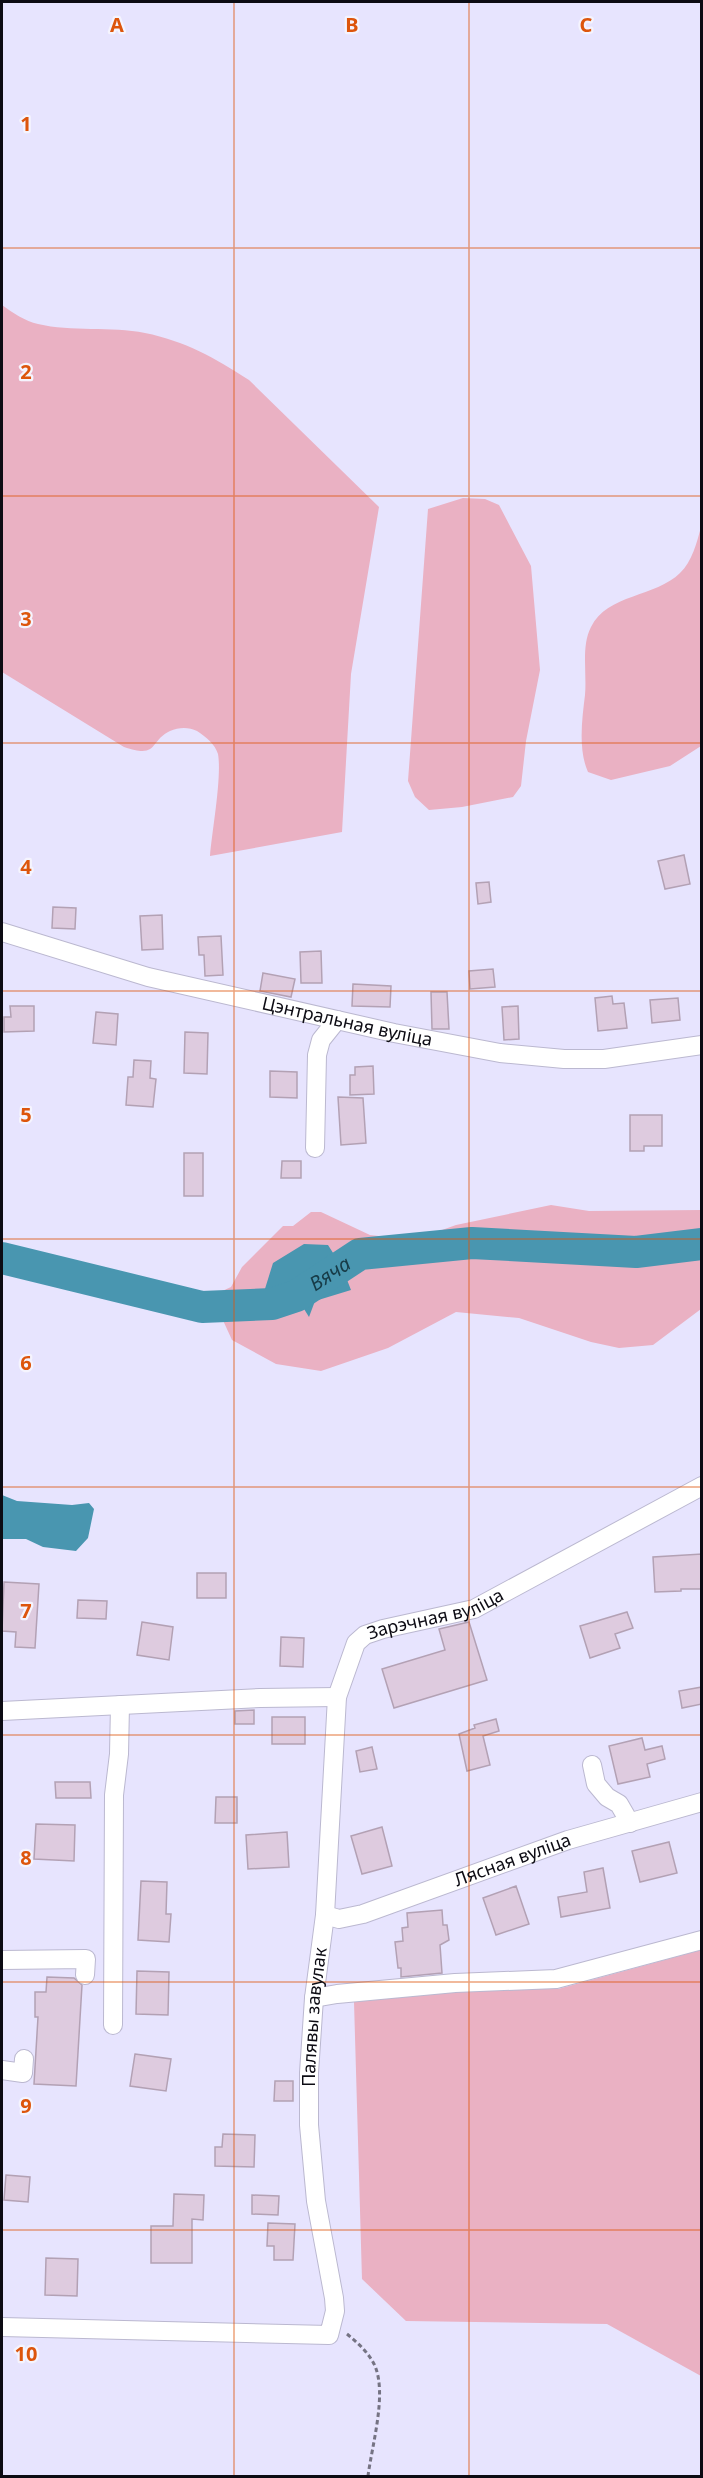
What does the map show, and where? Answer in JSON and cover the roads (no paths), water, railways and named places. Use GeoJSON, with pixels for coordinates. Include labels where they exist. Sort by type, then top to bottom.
{"type":"FeatureCollection","features":[{"type":"Feature","properties":{"kind":"street","name":"Цэнтральная вуліца"},"geometry":{"type":"LineString","coordinates":[[2,932],[148,977],[454,1045],[532,1057],[604,1059],[702,1045]]}},
{"type":"Feature","properties":{"kind":"street"},"geometry":{"type":"LineString","coordinates":[[315,1148],[317,1055],[321,1040],[337,1020]]}},
{"type":"Feature","properties":{"kind":"street","name":"Зарэчная вуліца"},"geometry":{"type":"LineString","coordinates":[[337,1697],[356,1643],[365,1635],[474,1609],[702,1486]]}},
{"type":"Feature","properties":{"kind":"street"},"geometry":{"type":"LineString","coordinates":[[2,1711],[260,1698],[337,1697]]}},
{"type":"Feature","properties":{"kind":"street","name":"Палявы завулак"},"geometry":{"type":"LineString","coordinates":[[2,2327],[329,2335],[334,2298],[316,2201],[309,2125],[309,2073],[314,1998],[325,1915],[337,1697]]}},
{"type":"Feature","properties":{"kind":"street"},"geometry":{"type":"LineString","coordinates":[[113,2025],[114,1795],[119,1754],[120,1705]]}},
{"type":"Feature","properties":{"kind":"street"},"geometry":{"type":"LineString","coordinates":[[592,1765],[596,1784],[607,1797],[619,1804],[630,1822]]}},
{"type":"Feature","properties":{"kind":"street","name":"Лясная вуліца"},"geometry":{"type":"LineString","coordinates":[[325,1915],[339,1919],[363,1914],[557,1844],[702,1802]]}},
{"type":"Feature","properties":{"kind":"street"},"geometry":{"type":"LineString","coordinates":[[314,1998],[455,1983],[556,1979],[702,1940]]}},
{"type":"Feature","properties":{"kind":"street"},"geometry":{"type":"LineString","coordinates":[[2,1960],[86,1959],[85,1975]]}},
{"type":"Feature","properties":{"kind":"street"},"geometry":{"type":"LineString","coordinates":[[2,2070],[23,2073],[24,2059]]}},
{"type":"Feature","properties":{"kind":"water"},"geometry":{"type":"Polygon","coordinates":[[[304,1244],[328,1245],[342,1267],[351,1290],[315,1301],[309,1317],[296,1296],[272,1304],[264,1292],[273,1263],[304,1244]]]}},
{"type":"Feature","properties":{"kind":"water"},"geometry":{"type":"Polygon","coordinates":[[[2,1495],[17,1501],[72,1505],[89,1503],[94,1509],[88,1538],[76,1551],[43,1547],[26,1539],[2,1539],[2,1495]]]}},
{"type":"Feature","properties":{"kind":"waterway","name":"Вяча"},"geometry":{"type":"LineString","coordinates":[[2,1258],[202,1307],[272,1304],[296,1296],[360,1254],[472,1243],[636,1252],[702,1244]]}}]}
